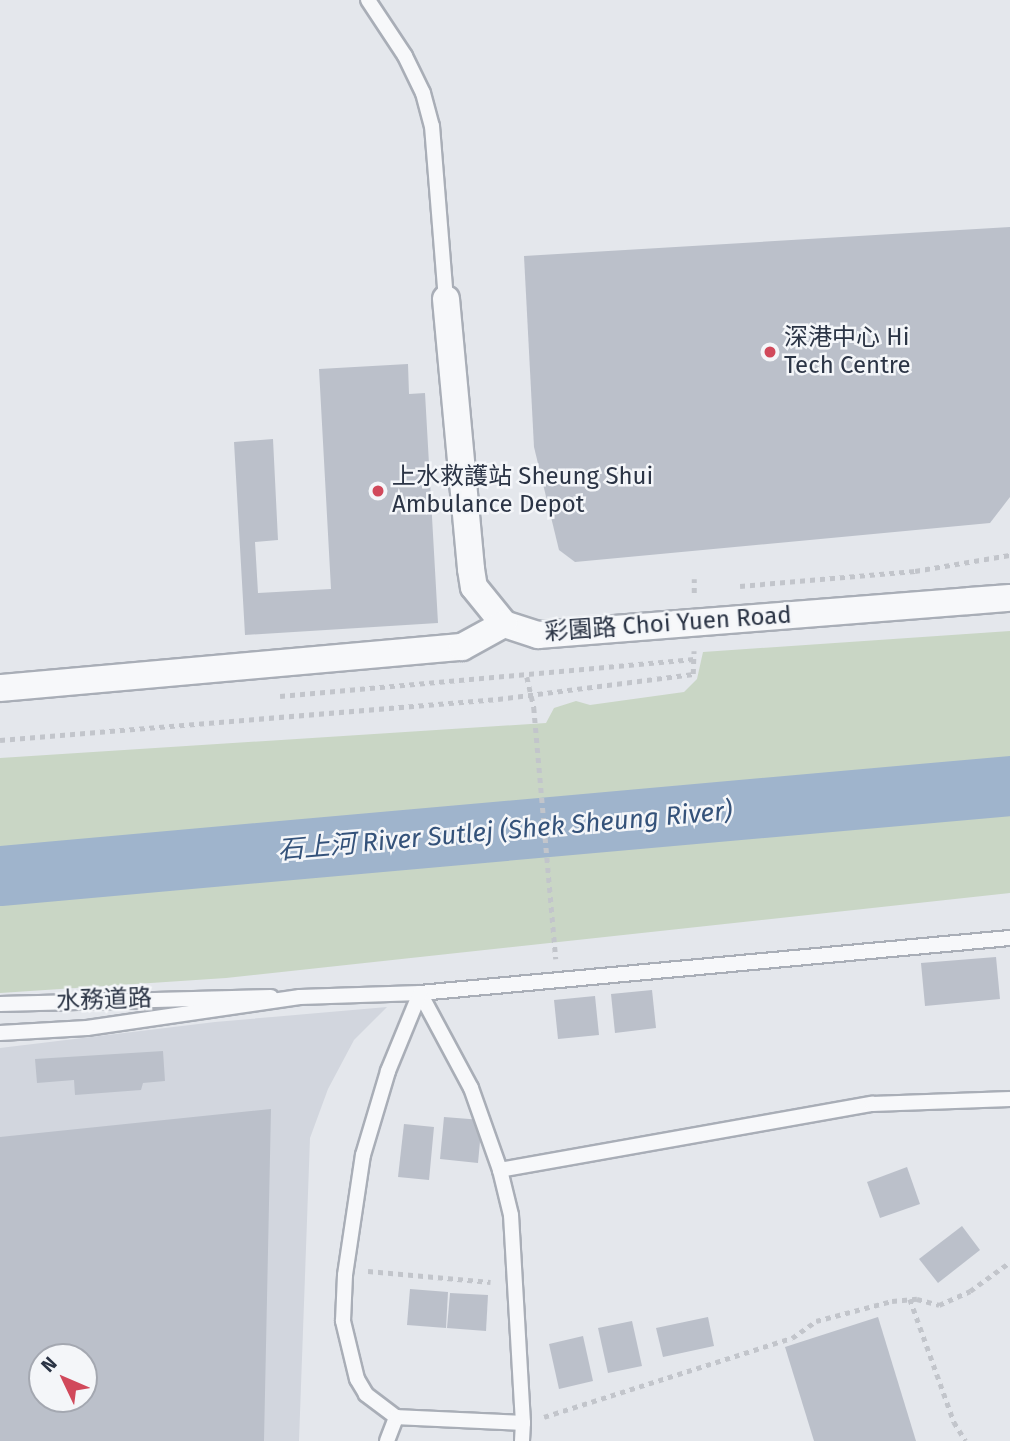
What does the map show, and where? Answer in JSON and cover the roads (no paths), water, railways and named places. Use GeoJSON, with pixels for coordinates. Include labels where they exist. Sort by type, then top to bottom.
{"type":"FeatureCollection","features":[{"type":"Feature","properties":{"kind":"street"},"geometry":{"type":"LineString","coordinates":[[0,688],[462,648],[505,624],[474,587],[446,299]]}},
{"type":"Feature","properties":{"kind":"street","name":"彩園路 Choi Yuen Road"},"geometry":{"type":"LineString","coordinates":[[505,624],[538,635],[1010,598]]}},
{"type":"Feature","properties":{"kind":"lane"},"geometry":{"type":"LineString","coordinates":[[368,0],[423,93],[432,126],[446,299]]}},
{"type":"Feature","properties":{"kind":"lane"},"geometry":{"type":"LineString","coordinates":[[0,1033],[87,1028],[300,997],[420,993],[1010,938]]}},
{"type":"Feature","properties":{"kind":"lane"},"geometry":{"type":"LineString","coordinates":[[420,993],[471,1088],[500,1170],[511,1215],[522,1441]]}},
{"type":"Feature","properties":{"kind":"lane"},"geometry":{"type":"LineString","coordinates":[[420,993],[388,1072],[363,1154],[346,1269],[343,1321],[357,1379],[366,1394],[396,1417],[523,1423]]}},
{"type":"Feature","properties":{"kind":"lane","name":"水務道路"},"geometry":{"type":"LineString","coordinates":[[0,1004],[208,996],[300,997]]}},
{"type":"Feature","properties":{"kind":"lane"},"geometry":{"type":"LineString","coordinates":[[500,1170],[872,1104],[1010,1100]]}},
{"type":"Feature","properties":{"kind":"lane"},"geometry":{"type":"LineString","coordinates":[[387,1441],[396,1417]]}},
{"type":"Feature","properties":{"kind":"waterway","name":"石上河 River Sutlej (Shek Sheung River)"},"geometry":{"type":"LineString","coordinates":[[0,876],[1010,786]]}},
{"type":"Feature","properties":{"kind":"place","name":"深港中心 Hi Tech Centre"},"geometry":{"type":"Point","coordinates":[770,352]}},
{"type":"Feature","properties":{"kind":"place","name":"上水救護站 Sheung Shui Ambulance Depot"},"geometry":{"type":"Point","coordinates":[378,491]}}]}
